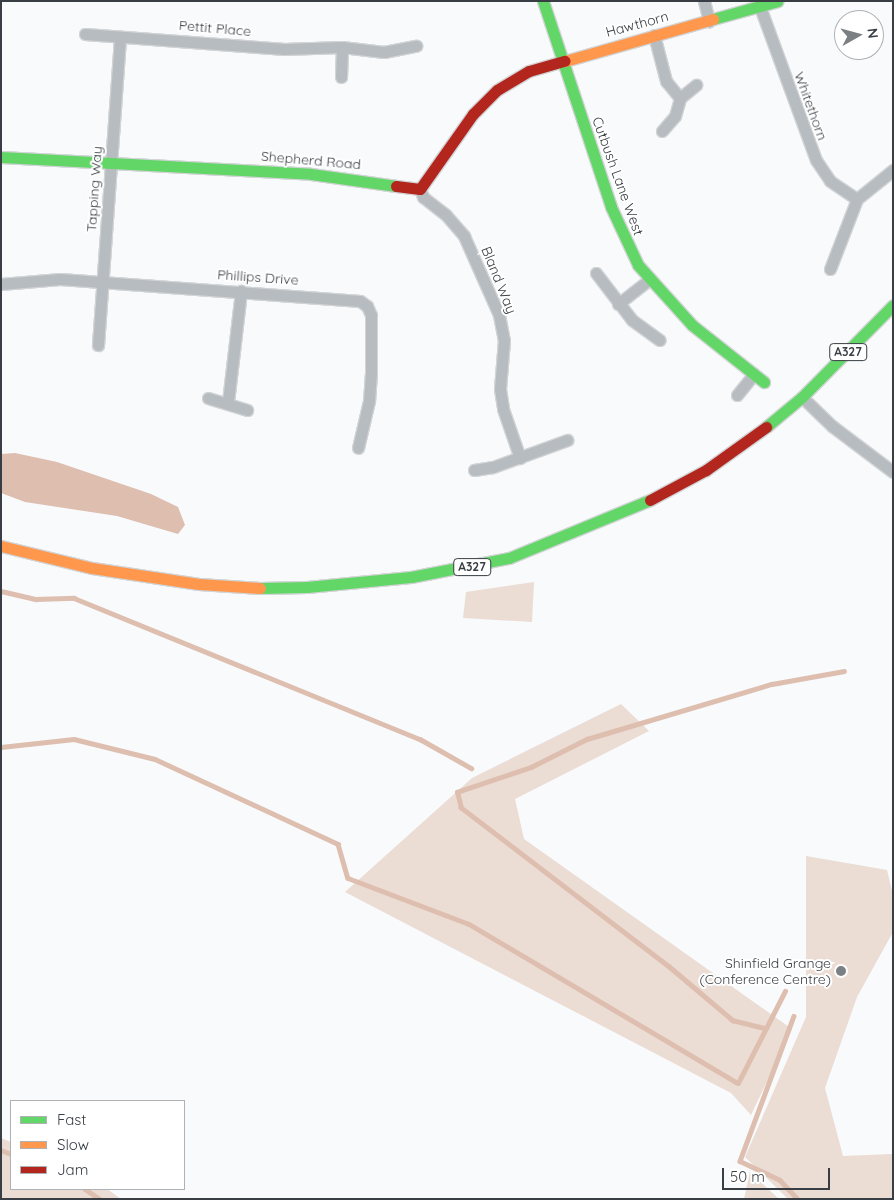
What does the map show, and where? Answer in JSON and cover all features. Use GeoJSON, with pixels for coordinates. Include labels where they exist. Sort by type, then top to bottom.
{"type":"FeatureCollection","features":[{"type":"Feature","properties":{"kind":"street","name":"Cutbush Lane West"},"geometry":{"type":"LineString","coordinates":[[543,1],[622,237],[649,280],[692,325],[764,382]]}},
{"type":"Feature","properties":{"kind":"street"},"geometry":{"type":"LineString","coordinates":[[704,1],[709,20]]}},
{"type":"Feature","properties":{"kind":"street","name":"Hawthorn"},"geometry":{"type":"LineString","coordinates":[[562,60],[778,1]]}},
{"type":"Feature","properties":{"kind":"street","name":"Whitethorn"},"geometry":{"type":"LineString","coordinates":[[760,7],[816,160],[830,181],[857,199]]}},
{"type":"Feature","properties":{"kind":"street","name":"Pettit Place"},"geometry":{"type":"LineString","coordinates":[[85,34],[284,49],[342,47],[384,52],[416,46]]}},
{"type":"Feature","properties":{"kind":"street"},"geometry":{"type":"LineString","coordinates":[[654,35],[666,81],[680,98]]}},
{"type":"Feature","properties":{"kind":"street","name":"Tapping Way"},"geometry":{"type":"LineString","coordinates":[[98,345],[120,36]]}},
{"type":"Feature","properties":{"kind":"street"},"geometry":{"type":"LineString","coordinates":[[342,47],[342,77]]}},
{"type":"Feature","properties":{"kind":"street"},"geometry":{"type":"LineString","coordinates":[[420,189],[473,114],[497,90],[529,71],[562,60]]}},
{"type":"Feature","properties":{"kind":"street"},"geometry":{"type":"LineString","coordinates":[[662,131],[675,116],[680,98],[696,85]]}},
{"type":"Feature","properties":{"kind":"street","name":"Shepherd Road"},"geometry":{"type":"LineString","coordinates":[[1,157],[311,174],[420,189]]}},
{"type":"Feature","properties":{"kind":"street"},"geometry":{"type":"LineString","coordinates":[[830,269],[857,199],[893,170]]}},
{"type":"Feature","properties":{"kind":"street","name":"Bland Way"},"geometry":{"type":"LineString","coordinates":[[420,189],[423,197],[446,214],[464,236],[499,315],[504,340],[501,395],[510,434],[520,458]]}},
{"type":"Feature","properties":{"kind":"street"},"geometry":{"type":"LineString","coordinates":[[596,274],[632,320],[660,340]]}},
{"type":"Feature","properties":{"kind":"street","name":"Phillips Drive"},"geometry":{"type":"LineString","coordinates":[[1,284],[60,279],[350,299],[367,306],[371,315],[369,401],[358,448]]}},
{"type":"Feature","properties":{"kind":"street"},"geometry":{"type":"LineString","coordinates":[[618,304],[649,280]]}},
{"type":"Feature","properties":{"kind":"street"},"geometry":{"type":"LineString","coordinates":[[228,402],[242,291]]}},
{"type":"Feature","properties":{"kind":"street","name":"A327"},"geometry":{"type":"LineString","coordinates":[[1,546],[92,568],[220,586],[315,586],[444,573],[532,550],[651,500],[706,470],[762,430],[802,397],[893,305]]}},
{"type":"Feature","properties":{"kind":"street"},"geometry":{"type":"LineString","coordinates":[[737,395],[754,374]]}},
{"type":"Feature","properties":{"kind":"street"},"geometry":{"type":"LineString","coordinates":[[802,397],[832,426],[893,472]]}},
{"type":"Feature","properties":{"kind":"street"},"geometry":{"type":"LineString","coordinates":[[208,398],[228,402],[247,410]]}},
{"type":"Feature","properties":{"kind":"street"},"geometry":{"type":"LineString","coordinates":[[474,470],[520,458],[567,440]]}},
{"type":"Feature","properties":{"kind":"shaded area"},"geometry":{"type":"Polygon","coordinates":[[[15,453],[57,462],[151,494],[178,507],[185,525],[178,534],[117,516],[25,502],[1,493],[1,454],[15,453]]]}},
{"type":"Feature","properties":{"kind":"shaded area"},"geometry":{"type":"Polygon","coordinates":[[[534,582],[532,622],[463,618],[466,592],[534,582]]]}},
{"type":"Feature","properties":{"kind":"shaded area"},"geometry":{"type":"Polygon","coordinates":[[[621,704],[649,731],[515,799],[524,839],[792,1029],[751,1115],[731,1093],[345,892],[472,778],[621,704]]]}},
{"type":"Feature","properties":{"kind":"shaded area"},"geometry":{"type":"Polygon","coordinates":[[[806,856],[887,870],[893,895],[893,932],[857,997],[825,1088],[843,1156],[893,1154],[893,1199],[788,1199],[745,1157],[806,1017],[806,856]]]}},
{"type":"Feature","properties":{"kind":"shaded area"},"geometry":{"type":"Polygon","coordinates":[[[1,1138],[10,1142],[10,1190],[108,1190],[121,1199],[1,1199],[1,1138]]]}},
{"type":"Feature","properties":{"kind":"shaded area"},"geometry":{"type":"Polygon","coordinates":[[[750,1172],[779,1199],[744,1199],[750,1172]]]}},
{"type":"Feature","properties":{"kind":"waterway"},"geometry":{"type":"LineString","coordinates":[[1,591],[36,599],[74,598],[420,739],[471,768]]}},
{"type":"Feature","properties":{"kind":"waterway"},"geometry":{"type":"LineString","coordinates":[[766,1029],[733,1021],[669,967],[461,808],[457,792],[531,767],[587,739],[772,684],[844,671]]}},
{"type":"Feature","properties":{"kind":"waterway"},"geometry":{"type":"LineString","coordinates":[[1,747],[74,739],[155,759],[338,844],[348,878],[469,924],[738,1083],[785,991]]}},
{"type":"Feature","properties":{"kind":"waterway"},"geometry":{"type":"LineString","coordinates":[[794,1016],[740,1161],[780,1180],[798,1199]]}},
{"type":"Feature","properties":{"kind":"waterway"},"geometry":{"type":"LineString","coordinates":[[1,1150],[10,1154]]}},
{"type":"Feature","properties":{"kind":"waterway"},"geometry":{"type":"LineString","coordinates":[[86,1190],[100,1199]]}},
{"type":"Feature","properties":{"kind":"traffic: fast"},"geometry":{"type":"LineString","coordinates":[[543,1],[611,207],[638,265],[692,325],[764,382]]}},
{"type":"Feature","properties":{"kind":"traffic: fast"},"geometry":{"type":"LineString","coordinates":[[713,19],[778,1]]}},
{"type":"Feature","properties":{"kind":"traffic: fast"},"geometry":{"type":"LineString","coordinates":[[1,157],[311,174],[396,186]]}},
{"type":"Feature","properties":{"kind":"traffic: fast"},"geometry":{"type":"LineString","coordinates":[[766,427],[802,397],[893,305]]}},
{"type":"Feature","properties":{"kind":"traffic: fast"},"geometry":{"type":"LineString","coordinates":[[260,588],[307,587],[411,577],[509,558],[650,500]]}},
{"type":"Feature","properties":{"kind":"traffic: slow"},"geometry":{"type":"LineString","coordinates":[[565,61],[713,19]]}},
{"type":"Feature","properties":{"kind":"traffic: slow"},"geometry":{"type":"LineString","coordinates":[[1,546],[92,568],[199,584],[260,588]]}},
{"type":"Feature","properties":{"kind":"traffic: jam"},"geometry":{"type":"LineString","coordinates":[[396,186],[420,189],[473,114],[497,90],[529,71],[565,61]]}},
{"type":"Feature","properties":{"kind":"traffic: jam"},"geometry":{"type":"LineString","coordinates":[[650,500],[706,470],[766,427]]}},
{"type":"Feature","properties":{"kind":"place","name":"Shinfield Grange (Conference Centre)"},"geometry":{"type":"Point","coordinates":[841,971]}}]}
